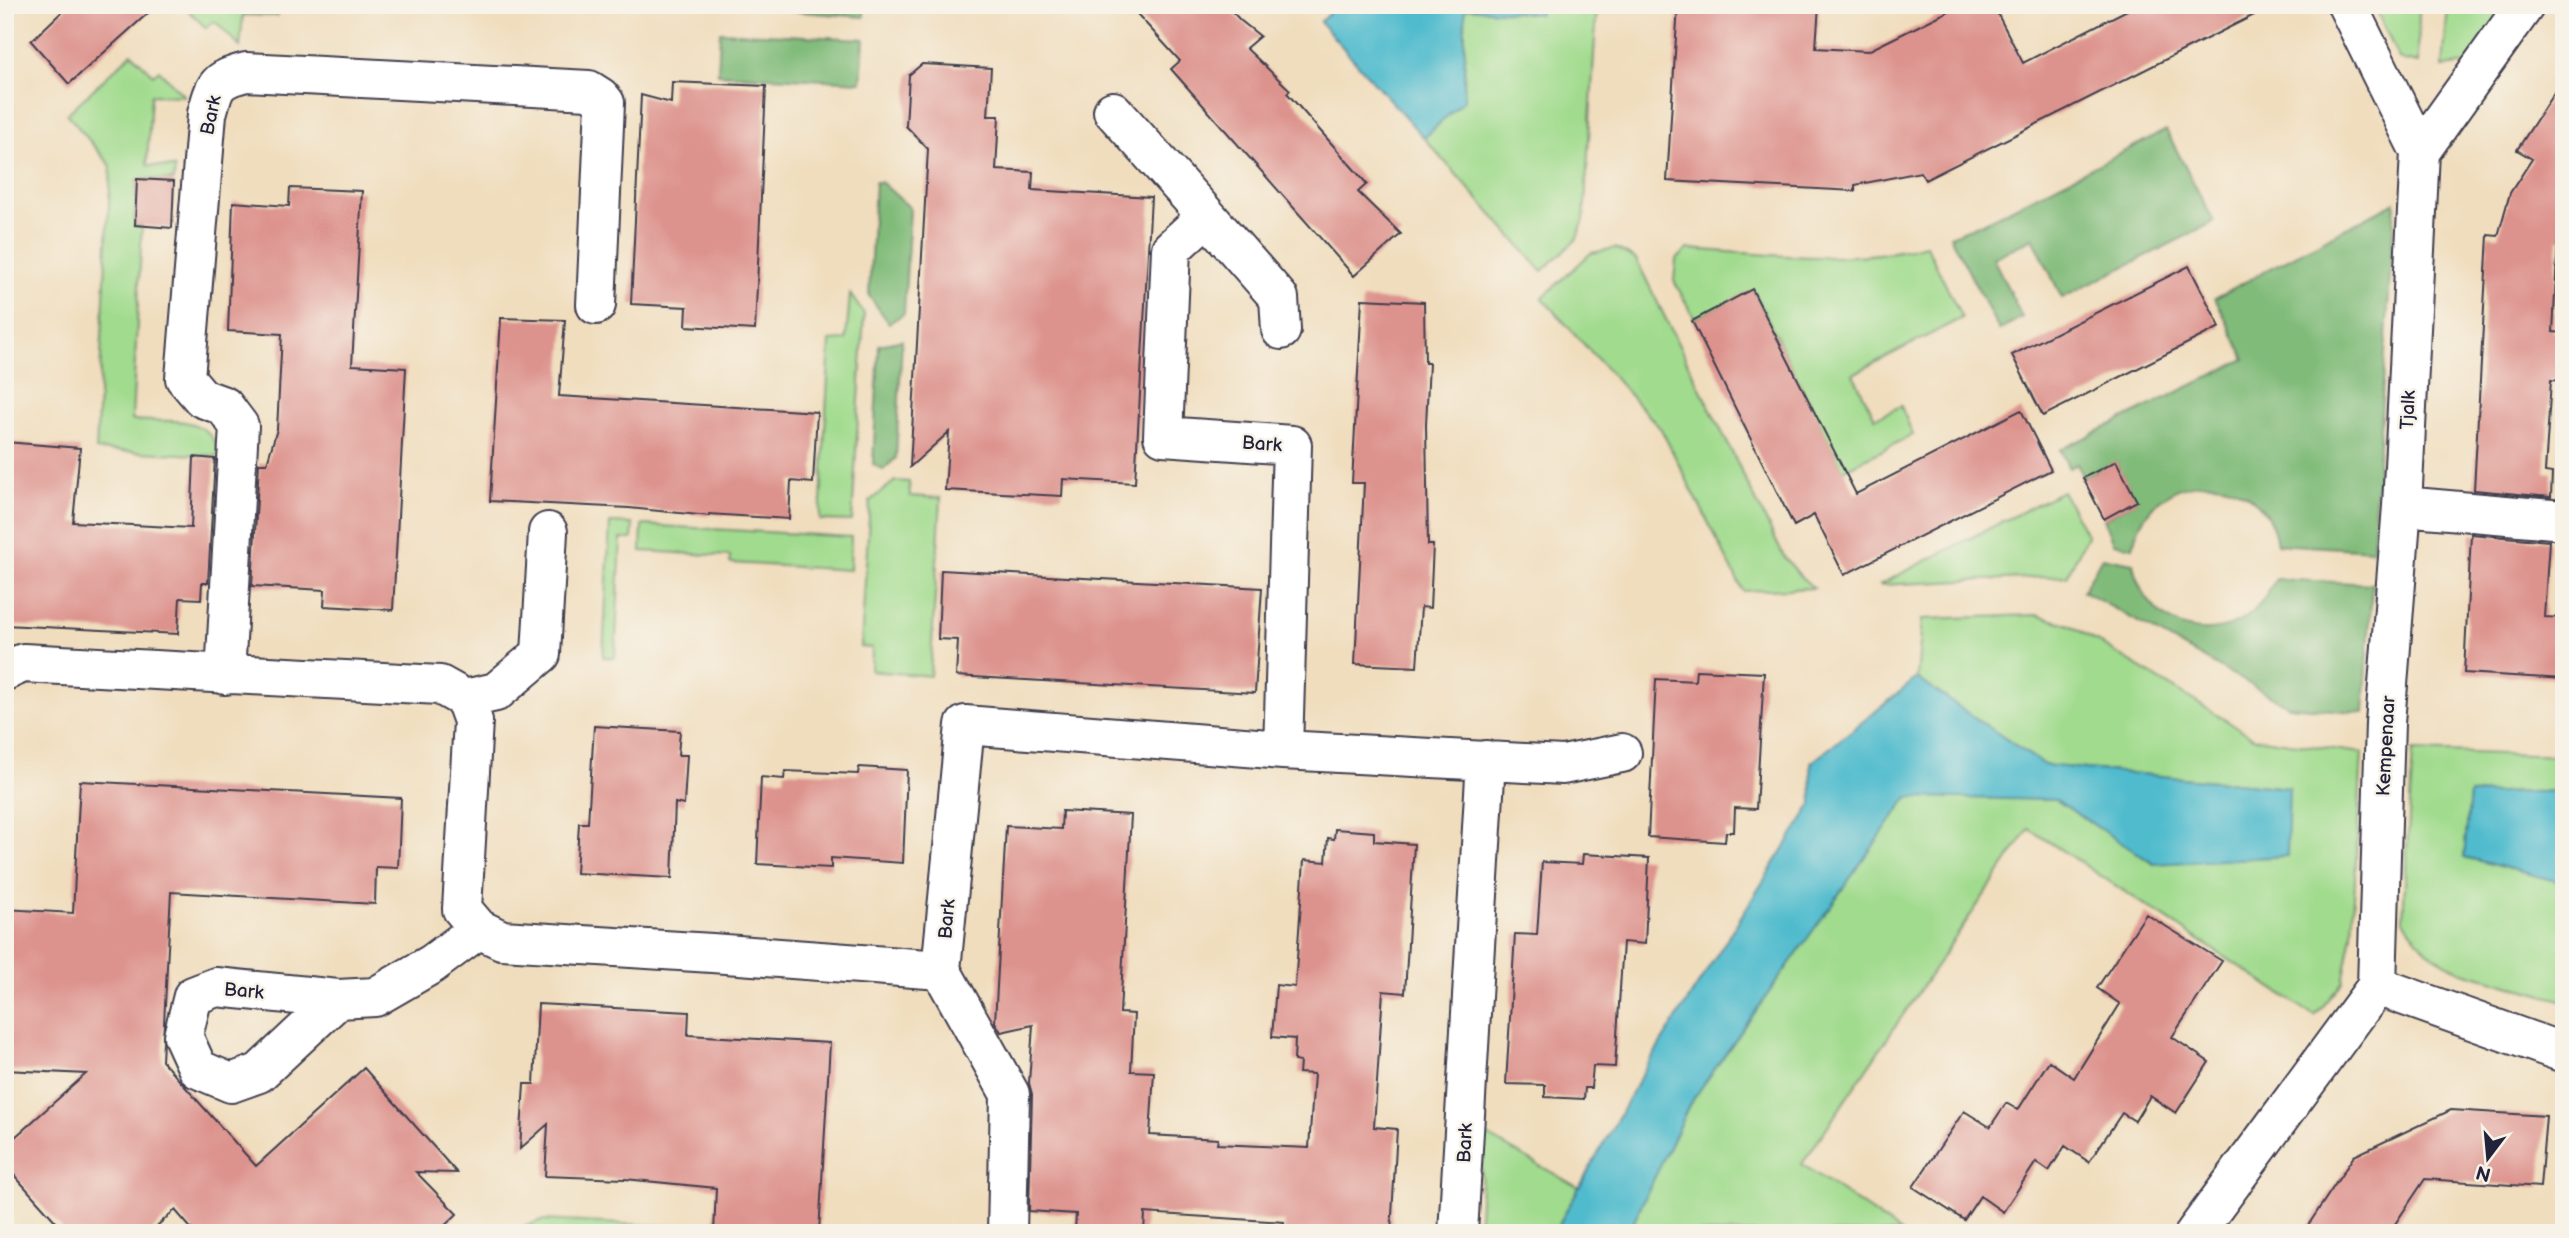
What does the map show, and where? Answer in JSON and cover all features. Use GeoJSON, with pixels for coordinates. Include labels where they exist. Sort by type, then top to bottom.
{"type":"FeatureCollection","features":[{"type":"Feature","properties":{"kind":"street","name":"Tjalk"},"geometry":{"type":"LineString","coordinates":[[2347,5],[2420,152],[2402,506]]}},
{"type":"Feature","properties":{"kind":"street"},"geometry":{"type":"LineString","coordinates":[[2420,152],[2525,5]]}},
{"type":"Feature","properties":{"kind":"street","name":"Bark"},"geometry":{"type":"LineString","coordinates":[[225,675],[239,426],[224,406],[202,398],[185,378],[207,114],[212,93],[223,79],[246,72],[589,90],[605,103],[596,305]]}},
{"type":"Feature","properties":{"kind":"street"},"geometry":{"type":"LineString","coordinates":[[1113,111],[1279,298],[1281,330]]}},
{"type":"Feature","properties":{"kind":"street","name":"Bark"},"geometry":{"type":"LineString","coordinates":[[1207,216],[1171,249],[1163,436],[1292,445],[1283,750]]}},
{"type":"Feature","properties":{"kind":"street"},"geometry":{"type":"LineString","coordinates":[[2402,506],[2564,520]]}},
{"type":"Feature","properties":{"kind":"street","name":"Kempenaar"},"geometry":{"type":"LineString","coordinates":[[2377,986],[2385,723],[2402,506]]}},
{"type":"Feature","properties":{"kind":"street"},"geometry":{"type":"LineString","coordinates":[[5,671],[23,663],[440,685],[465,698],[496,692],[541,653],[548,532]]}},
{"type":"Feature","properties":{"kind":"street"},"geometry":{"type":"LineString","coordinates":[[465,698],[473,721],[462,909],[480,929],[502,940],[941,970],[1010,1094],[1007,1233]]}},
{"type":"Feature","properties":{"kind":"street","name":"Bark"},"geometry":{"type":"LineString","coordinates":[[941,970],[965,725],[1283,750],[1563,765],[1622,753]]}},
{"type":"Feature","properties":{"kind":"street","name":"Bark"},"geometry":{"type":"LineString","coordinates":[[1458,1233],[1486,760]]}},
{"type":"Feature","properties":{"kind":"street"},"geometry":{"type":"LineString","coordinates":[[338,999],[375,997],[432,964],[480,929]]}},
{"type":"Feature","properties":{"kind":"street"},"geometry":{"type":"LineString","coordinates":[[2195,1233],[2377,986],[2564,1053]]}},
{"type":"Feature","properties":{"kind":"green space"},"geometry":{"type":"Polygon","coordinates":[[[189,5],[278,5],[277,16],[243,15],[240,47],[216,22],[206,28],[186,8],[189,5]]]}},
{"type":"Feature","properties":{"kind":"green space"},"geometry":{"type":"Polygon","coordinates":[[[792,5],[864,5],[864,17],[791,11],[792,5]]]}},
{"type":"Feature","properties":{"kind":"green space"},"geometry":{"type":"Polygon","coordinates":[[[1540,5],[1597,5],[1584,220],[1576,240],[1542,271],[1424,138],[1464,100],[1465,8],[1539,14],[1540,5]]]}},
{"type":"Feature","properties":{"kind":"green space"},"geometry":{"type":"Polygon","coordinates":[[[2374,5],[2419,5],[2418,63],[2399,59],[2374,5]]]}},
{"type":"Feature","properties":{"kind":"green space"},"geometry":{"type":"Polygon","coordinates":[[[2448,5],[2508,5],[2468,64],[2443,67],[2448,5]]]}},
{"type":"Feature","properties":{"kind":"green space"},"geometry":{"type":"Polygon","coordinates":[[[720,32],[864,39],[861,82],[718,74],[720,32]]]}},
{"type":"Feature","properties":{"kind":"green space"},"geometry":{"type":"Polygon","coordinates":[[[132,53],[153,75],[159,70],[184,96],[151,95],[147,165],[175,168],[174,180],[137,179],[134,226],[142,226],[132,420],[173,421],[196,425],[215,441],[221,456],[96,450],[111,166],[67,114],[132,53]]]}},
{"type":"Feature","properties":{"kind":"green space"},"geometry":{"type":"Polygon","coordinates":[[[2166,130],[2214,222],[2062,298],[2033,238],[1993,258],[2022,317],[1999,330],[1950,236],[1981,224],[2166,130]]]}},
{"type":"Feature","properties":{"kind":"green space"},"geometry":{"type":"Polygon","coordinates":[[[875,182],[881,182],[910,208],[904,314],[889,323],[869,296],[875,182]]]}},
{"type":"Feature","properties":{"kind":"green space"},"geometry":{"type":"Polygon","coordinates":[[[2395,202],[2372,550],[2277,544],[2268,517],[2251,498],[2230,487],[2206,484],[2182,488],[2160,500],[2143,519],[2133,547],[2114,543],[2104,519],[2136,501],[2116,462],[2083,478],[2077,463],[2069,468],[2060,450],[2245,359],[2215,298],[2395,202]]]}},
{"type":"Feature","properties":{"kind":"green space"},"geometry":{"type":"Polygon","coordinates":[[[1926,245],[1962,318],[1853,374],[1875,418],[1901,406],[1913,435],[1843,470],[1753,290],[1695,319],[1674,281],[1676,260],[1688,249],[1838,257],[1926,245]]]}},
{"type":"Feature","properties":{"kind":"green space"},"geometry":{"type":"Polygon","coordinates":[[[1616,248],[1636,259],[1783,555],[1814,588],[1743,591],[1661,429],[1542,298],[1591,253],[1616,248]]]}},
{"type":"Feature","properties":{"kind":"green space"},"geometry":{"type":"Polygon","coordinates":[[[850,294],[864,314],[852,521],[820,520],[830,341],[846,340],[850,294]]]}},
{"type":"Feature","properties":{"kind":"green space"},"geometry":{"type":"Polygon","coordinates":[[[902,340],[896,458],[883,470],[873,464],[879,345],[902,340]]]}},
{"type":"Feature","properties":{"kind":"green space"},"geometry":{"type":"Polygon","coordinates":[[[895,481],[909,482],[910,496],[941,498],[930,676],[871,671],[872,648],[861,647],[870,501],[895,481]]]}},
{"type":"Feature","properties":{"kind":"green space"},"geometry":{"type":"Polygon","coordinates":[[[2062,491],[2087,536],[2067,576],[1879,585],[2062,491]]]}},
{"type":"Feature","properties":{"kind":"green space"},"geometry":{"type":"Polygon","coordinates":[[[610,523],[633,524],[632,539],[621,539],[615,658],[603,657],[610,523]]]}},
{"type":"Feature","properties":{"kind":"green space"},"geometry":{"type":"Polygon","coordinates":[[[642,525],[851,537],[850,570],[730,563],[730,556],[641,551],[642,525]]]}},
{"type":"Feature","properties":{"kind":"green space"},"geometry":{"type":"Polygon","coordinates":[[[2102,557],[2133,563],[2138,582],[2158,611],[2172,622],[2205,630],[2224,628],[2248,616],[2262,602],[2276,579],[2372,584],[2364,713],[2289,706],[2083,591],[2102,557]]]}},
{"type":"Feature","properties":{"kind":"green space"},"geometry":{"type":"Polygon","coordinates":[[[2036,615],[2070,625],[2255,738],[2362,753],[2352,934],[2343,982],[2315,1016],[2029,829],[1802,1164],[1902,1233],[1628,1233],[1689,1105],[1908,796],[2056,800],[2154,864],[2288,788],[2044,765],[1917,678],[1922,619],[2036,615]]]}},
{"type":"Feature","properties":{"kind":"green space"},"geometry":{"type":"Polygon","coordinates":[[[2413,751],[2564,756],[2564,791],[2470,794],[2464,857],[2564,883],[2564,1001],[2460,971],[2426,951],[2403,919],[2413,751]]]}},
{"type":"Feature","properties":{"kind":"green space"},"geometry":{"type":"Polygon","coordinates":[[[1484,1134],[1579,1188],[1554,1233],[1478,1233],[1484,1134]]]}},
{"type":"Feature","properties":{"kind":"green space"},"geometry":{"type":"Polygon","coordinates":[[[542,1220],[683,1227],[683,1233],[507,1233],[542,1220]]]}},
{"type":"Feature","properties":{"kind":"water"},"geometry":{"type":"Polygon","coordinates":[[[1337,5],[1540,5],[1540,14],[1465,8],[1464,100],[1424,138],[1320,22],[1337,5]]]}},
{"type":"Feature","properties":{"kind":"water"},"geometry":{"type":"Polygon","coordinates":[[[1917,678],[2044,765],[2289,788],[2287,856],[2154,864],[2056,800],[1908,797],[1689,1105],[1628,1233],[1554,1233],[1646,1067],[1812,804],[1811,763],[1917,678]]]}},
{"type":"Feature","properties":{"kind":"water"},"geometry":{"type":"Polygon","coordinates":[[[2564,791],[2564,883],[2464,857],[2470,794],[2564,791]]]}},
{"type":"Feature","properties":{"kind":"building"},"geometry":{"type":"Polygon","coordinates":[[[69,5],[157,5],[69,84],[31,41],[69,5]]]}},
{"type":"Feature","properties":{"kind":"building"},"geometry":{"type":"Polygon","coordinates":[[[1129,5],[1226,5],[1260,36],[1246,48],[1290,90],[1287,93],[1367,184],[1358,192],[1401,234],[1354,276],[1171,69],[1180,61],[1129,5]]]}},
{"type":"Feature","properties":{"kind":"building"},"geometry":{"type":"Polygon","coordinates":[[[1678,5],[1819,5],[1816,48],[1868,51],[1961,5],[1993,5],[2023,63],[2137,5],[2274,5],[1925,180],[1920,172],[1855,185],[1855,191],[1667,181],[1678,5]]]}},
{"type":"Feature","properties":{"kind":"building"},"geometry":{"type":"Polygon","coordinates":[[[922,64],[991,68],[988,116],[999,116],[996,170],[1033,172],[1032,190],[1151,197],[1135,483],[1063,479],[1062,496],[945,490],[949,432],[910,467],[928,149],[906,126],[909,75],[922,64]]]}},
{"type":"Feature","properties":{"kind":"building"},"geometry":{"type":"Polygon","coordinates":[[[2564,77],[2564,239],[2558,239],[2553,332],[2564,333],[2564,381],[2551,380],[2545,472],[2552,473],[2551,497],[2474,490],[2488,235],[2498,236],[2510,193],[2532,159],[2517,150],[2564,77]]]}},
{"type":"Feature","properties":{"kind":"building"},"geometry":{"type":"Polygon","coordinates":[[[672,82],[766,86],[755,330],[686,326],[687,307],[631,304],[641,95],[671,103],[672,82]]]}},
{"type":"Feature","properties":{"kind":"building"},"geometry":{"type":"Polygon","coordinates":[[[137,179],[174,181],[172,228],[135,225],[137,179]]]}},
{"type":"Feature","properties":{"kind":"building"},"geometry":{"type":"Polygon","coordinates":[[[290,188],[362,191],[352,365],[406,368],[393,610],[324,606],[325,590],[252,586],[259,463],[267,463],[277,429],[282,334],[228,331],[233,202],[289,206],[290,188]]]}},
{"type":"Feature","properties":{"kind":"building"},"geometry":{"type":"Polygon","coordinates":[[[2189,266],[2220,327],[2043,416],[2012,355],[2189,266]]]}},
{"type":"Feature","properties":{"kind":"building"},"geometry":{"type":"Polygon","coordinates":[[[1752,289],[1856,494],[2021,410],[2051,470],[1844,575],[1814,515],[1794,526],[1692,321],[1752,289]]]}},
{"type":"Feature","properties":{"kind":"building"},"geometry":{"type":"Polygon","coordinates":[[[1362,299],[1424,302],[1425,363],[1429,363],[1426,425],[1428,545],[1433,545],[1430,608],[1421,607],[1417,667],[1355,664],[1364,483],[1352,483],[1362,299]]]}},
{"type":"Feature","properties":{"kind":"building"},"geometry":{"type":"Polygon","coordinates":[[[501,318],[565,320],[559,396],[817,412],[813,483],[791,481],[789,519],[490,501],[501,318]]]}},
{"type":"Feature","properties":{"kind":"building"},"geometry":{"type":"Polygon","coordinates":[[[5,442],[80,448],[73,522],[191,528],[194,457],[215,459],[208,583],[202,583],[201,599],[180,598],[178,634],[5,625],[5,442]]]}},
{"type":"Feature","properties":{"kind":"building"},"geometry":{"type":"Polygon","coordinates":[[[2116,461],[2137,501],[2104,519],[2083,478],[2116,461]]]}},
{"type":"Feature","properties":{"kind":"building"},"geometry":{"type":"Polygon","coordinates":[[[2471,534],[2549,541],[2544,617],[2564,618],[2564,679],[2464,673],[2471,534]]]}},
{"type":"Feature","properties":{"kind":"building"},"geometry":{"type":"Polygon","coordinates":[[[941,570],[1262,588],[1255,693],[956,676],[958,640],[938,639],[941,570]]]}},
{"type":"Feature","properties":{"kind":"building"},"geometry":{"type":"Polygon","coordinates":[[[1696,670],[1764,673],[1756,809],[1735,808],[1734,832],[1726,832],[1725,842],[1648,837],[1656,679],[1695,681],[1696,670]]]}},
{"type":"Feature","properties":{"kind":"building"},"geometry":{"type":"Polygon","coordinates":[[[594,726],[680,731],[678,755],[687,755],[684,805],[675,803],[672,878],[576,873],[579,823],[588,823],[594,726]]]}},
{"type":"Feature","properties":{"kind":"building"},"geometry":{"type":"Polygon","coordinates":[[[859,767],[907,770],[903,863],[831,858],[831,868],[757,864],[761,777],[784,779],[785,771],[858,774],[859,767]]]}},
{"type":"Feature","properties":{"kind":"building"},"geometry":{"type":"Polygon","coordinates":[[[80,781],[401,798],[398,868],[376,867],[375,904],[171,892],[162,1061],[256,1166],[364,1068],[457,1173],[416,1172],[457,1214],[437,1233],[195,1233],[175,1210],[149,1233],[66,1233],[5,1165],[5,1146],[86,1074],[5,1070],[5,909],[73,913],[80,781]]]}},
{"type":"Feature","properties":{"kind":"building"},"geometry":{"type":"Polygon","coordinates":[[[1062,811],[1131,815],[1120,1013],[1134,1014],[1131,1071],[1154,1072],[1150,1135],[1218,1139],[1217,1144],[1309,1148],[1314,1074],[1299,1073],[1300,1062],[1294,1061],[1295,1039],[1272,1037],[1276,985],[1295,987],[1304,860],[1326,862],[1328,838],[1334,839],[1335,829],[1374,832],[1374,841],[1414,844],[1405,993],[1383,991],[1374,1127],[1397,1129],[1391,1233],[1283,1233],[1284,1222],[1145,1213],[1144,1233],[1111,1233],[1075,1230],[1076,1214],[1029,1211],[1032,1094],[1029,1083],[1033,1025],[1001,1032],[995,1022],[1006,826],[1061,829],[1062,811]]]}},
{"type":"Feature","properties":{"kind":"building"},"geometry":{"type":"Polygon","coordinates":[[[1583,854],[1649,858],[1645,944],[1623,942],[1615,1067],[1593,1066],[1591,1088],[1585,1088],[1584,1099],[1545,1097],[1545,1085],[1506,1084],[1515,934],[1537,935],[1542,862],[1582,864],[1583,854]]]}},
{"type":"Feature","properties":{"kind":"building"},"geometry":{"type":"Polygon","coordinates":[[[2146,914],[2222,961],[2172,1037],[2209,1062],[2176,1113],[2150,1096],[2135,1121],[2122,1113],[2089,1162],[2065,1146],[2049,1171],[2036,1162],[2003,1212],[1980,1196],[1964,1220],[1913,1187],[1964,1111],[1990,1127],[2006,1103],[2018,1110],[2049,1061],[2074,1078],[2120,1004],[2097,988],[2146,914]]]}},
{"type":"Feature","properties":{"kind":"building"},"geometry":{"type":"Polygon","coordinates":[[[538,1004],[689,1012],[688,1035],[830,1043],[819,1233],[714,1233],[716,1188],[625,1179],[545,1176],[548,1124],[520,1149],[524,1084],[534,1084],[538,1004]]]}},
{"type":"Feature","properties":{"kind":"building"},"geometry":{"type":"Polygon","coordinates":[[[2451,1110],[2546,1116],[2540,1187],[2425,1179],[2389,1233],[2303,1233],[2354,1156],[2451,1110]]]}}]}
